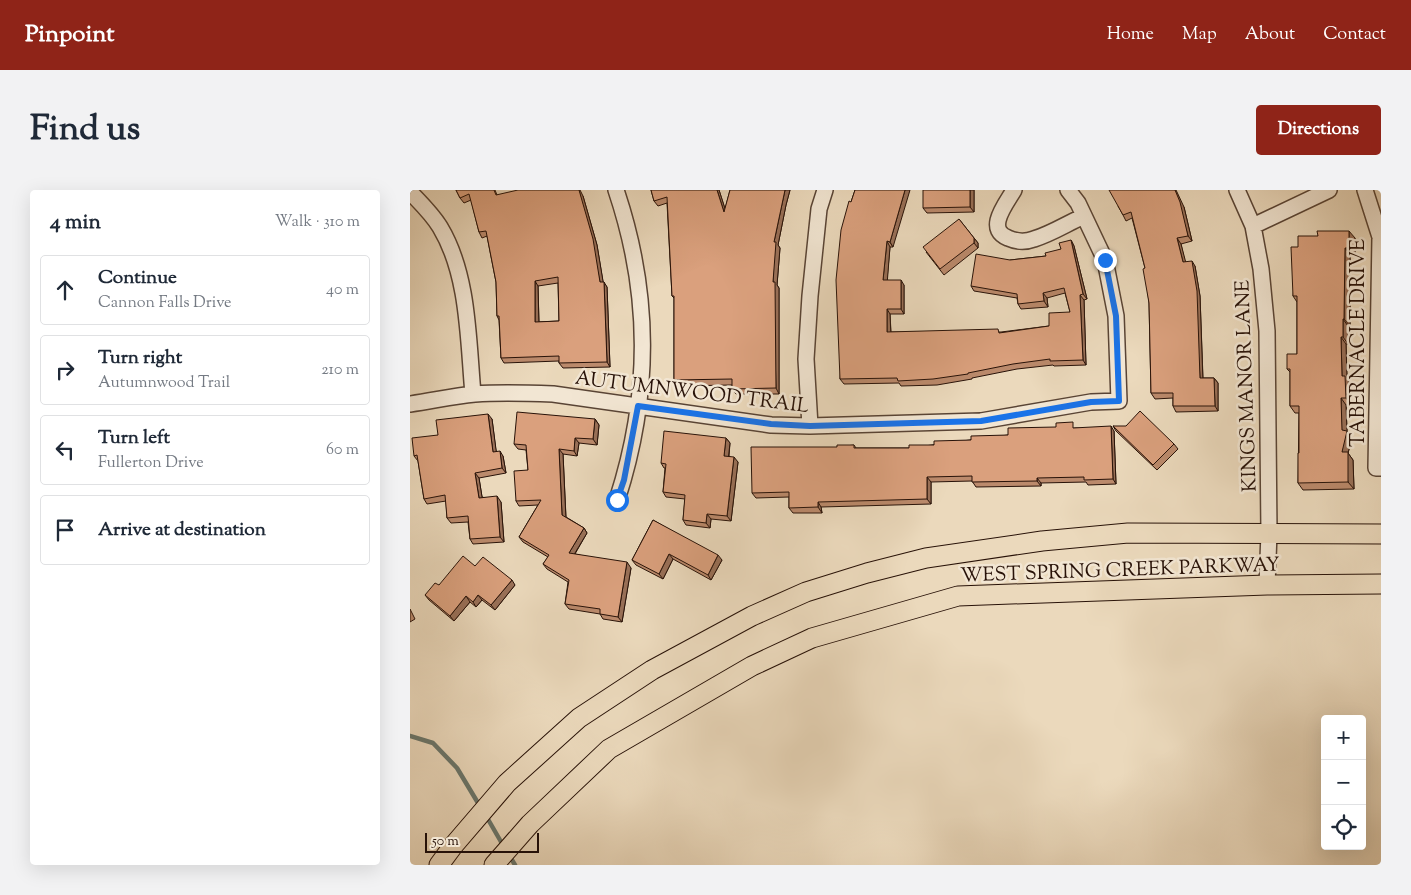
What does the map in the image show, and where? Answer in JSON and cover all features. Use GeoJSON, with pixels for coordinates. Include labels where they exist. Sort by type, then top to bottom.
{"type":"FeatureCollection","features":[{"type":"Feature","properties":{"kind":"main road","name":"WEST SPRING CREEK PARKWAY"},"geometry":{"type":"LineString","coordinates":[[439,865],[507,783],[579,718],[652,670],[752,616],[806,592],[867,573],[926,558],[1042,540],[1128,533],[1381,534]]}},
{"type":"Feature","properties":{"kind":"main road","name":"WEST SPRING CREEK PARKWAY"},"geometry":{"type":"LineString","coordinates":[[494,865],[530,824],[609,749],[752,666],[812,638],[958,596],[1267,585],[1381,584]]}},
{"type":"Feature","properties":{"kind":"street"},"geometry":{"type":"LineString","coordinates":[[616,190],[631,243],[641,296],[643,346],[638,406],[624,480],[617,500]]}},
{"type":"Feature","properties":{"kind":"street"},"geometry":{"type":"LineString","coordinates":[[810,426],[806,359],[810,296],[819,209],[825,190]]}},
{"type":"Feature","properties":{"kind":"street"},"geometry":{"type":"LineString","coordinates":[[1014,190],[999,214],[997,225],[1000,234],[1016,241],[1027,241],[1037,238],[1084,216],[1078,203],[1068,190]]}},
{"type":"Feature","properties":{"kind":"street"},"geometry":{"type":"LineString","coordinates":[[1253,226],[1330,190]]}},
{"type":"Feature","properties":{"kind":"street","name":"TABERNACLE DRIVE"},"geometry":{"type":"LineString","coordinates":[[1365,190],[1380,237],[1379,468]]}},
{"type":"Feature","properties":{"kind":"street"},"geometry":{"type":"LineString","coordinates":[[410,192],[430,213],[440,227],[456,260],[464,299],[473,394]]}},
{"type":"Feature","properties":{"kind":"street","name":"KINGS MANOR LANE"},"geometry":{"type":"LineString","coordinates":[[1243,192],[1253,226],[1261,269],[1267,331],[1270,533],[1267,585]]}},
{"type":"Feature","properties":{"kind":"street","name":"AUTUMNWOOD TRAIL"},"geometry":{"type":"LineString","coordinates":[[410,404],[473,394],[512,392],[546,394],[771,424],[810,426],[981,421],[1091,402],[1119,401],[1116,316],[1105,260],[1084,216]]}},
{"type":"Feature","properties":{"kind":"building"},"geometry":{"type":"Polygon","coordinates":[[[456,190],[494,190],[496,195],[518,190],[579,190],[593,239],[600,282],[604,282],[607,362],[559,363],[559,356],[501,358],[496,282],[486,231],[479,232],[469,194],[460,198],[456,190]],[[558,277],[535,281],[535,322],[559,321],[558,277]]]}},
{"type":"Feature","properties":{"kind":"building"},"geometry":{"type":"Polygon","coordinates":[[[651,190],[717,190],[724,212],[730,190],[785,190],[774,242],[776,242],[773,282],[775,282],[776,388],[732,389],[732,379],[674,380],[674,296],[672,296],[667,197],[654,201],[651,190]]]}},
{"type":"Feature","properties":{"kind":"building"},"geometry":{"type":"Polygon","coordinates":[[[855,190],[905,190],[890,242],[887,241],[883,280],[901,280],[901,309],[887,309],[887,332],[998,329],[999,333],[1049,326],[1049,313],[1070,312],[1064,288],[1043,293],[1044,301],[1018,304],[1017,294],[971,286],[976,254],[1010,260],[1046,256],[1045,253],[1061,249],[1059,243],[1071,240],[1083,294],[1080,295],[1083,360],[1050,361],[1050,359],[933,379],[898,381],[897,378],[840,379],[836,280],[841,230],[849,201],[851,202],[855,190]]]}},
{"type":"Feature","properties":{"kind":"building"},"geometry":{"type":"Polygon","coordinates":[[[923,190],[970,190],[970,207],[923,208],[923,190]]]}},
{"type":"Feature","properties":{"kind":"building"},"geometry":{"type":"Polygon","coordinates":[[[1109,190],[1175,190],[1180,202],[1188,236],[1177,238],[1183,262],[1192,261],[1197,291],[1200,378],[1214,378],[1215,406],[1173,406],[1173,393],[1151,393],[1149,303],[1143,269],[1145,268],[1131,212],[1123,215],[1109,190]]]}},
{"type":"Feature","properties":{"kind":"building"},"geometry":{"type":"Polygon","coordinates":[[[959,219],[974,238],[974,243],[940,269],[923,247],[959,219]]]}},
{"type":"Feature","properties":{"kind":"building"},"geometry":{"type":"Polygon","coordinates":[[[1317,231],[1349,231],[1349,248],[1345,248],[1344,319],[1343,337],[1341,337],[1342,376],[1345,376],[1346,398],[1341,398],[1342,430],[1347,431],[1342,452],[1348,452],[1348,482],[1298,483],[1299,406],[1290,406],[1290,369],[1287,369],[1287,354],[1297,354],[1297,296],[1293,296],[1291,247],[1298,247],[1298,236],[1318,236],[1317,231]]]}},
{"type":"Feature","properties":{"kind":"building"},"geometry":{"type":"Polygon","coordinates":[[[1140,411],[1174,444],[1153,465],[1113,426],[1126,426],[1140,411]]]}},
{"type":"Feature","properties":{"kind":"building"},"geometry":{"type":"Polygon","coordinates":[[[517,412],[595,419],[593,439],[575,438],[574,451],[559,449],[562,515],[584,528],[569,553],[627,562],[618,617],[600,614],[600,609],[565,604],[569,580],[543,564],[549,555],[519,537],[541,500],[516,501],[514,471],[528,470],[526,445],[514,444],[517,412]]]}},
{"type":"Feature","properties":{"kind":"building"},"geometry":{"type":"Polygon","coordinates":[[[488,414],[493,452],[500,451],[502,468],[475,473],[479,498],[497,496],[500,537],[470,539],[468,516],[447,518],[445,495],[424,499],[417,455],[414,456],[412,438],[438,435],[436,420],[488,414]]]}},
{"type":"Feature","properties":{"kind":"building"},"geometry":{"type":"Polygon","coordinates":[[[1073,422],[1073,428],[1111,426],[1113,479],[1084,480],[1084,477],[1037,478],[1037,481],[972,482],[972,476],[927,477],[927,499],[818,502],[818,507],[789,508],[789,492],[752,493],[751,447],[837,447],[837,445],[854,445],[854,448],[909,448],[909,445],[934,445],[934,441],[971,440],[971,436],[1008,435],[1008,428],[1056,427],[1056,423],[1073,422]]]}},
{"type":"Feature","properties":{"kind":"building"},"geometry":{"type":"Polygon","coordinates":[[[664,431],[726,438],[724,456],[734,457],[727,516],[707,514],[706,523],[683,520],[685,495],[663,492],[666,464],[661,463],[664,431]]]}},
{"type":"Feature","properties":{"kind":"building"},"geometry":{"type":"Polygon","coordinates":[[[653,520],[718,555],[708,575],[669,554],[659,574],[632,560],[653,520]]]}},
{"type":"Feature","properties":{"kind":"building"},"geometry":{"type":"Polygon","coordinates":[[[463,556],[475,566],[483,557],[512,580],[491,605],[478,595],[473,602],[466,596],[450,616],[425,595],[435,583],[439,585],[463,556]]]}},
{"type":"Feature","properties":{"kind":"waterway"},"geometry":{"type":"LineString","coordinates":[[410,736],[433,743],[457,768],[481,808]]}},
{"type":"Feature","properties":{"kind":"waterway"},"geometry":{"type":"LineString","coordinates":[[485,814],[504,847]]}},
{"type":"Feature","properties":{"kind":"waterway"},"geometry":{"type":"LineString","coordinates":[[509,855],[515,865]]}},
{"type":"Feature","properties":{"kind":"route"},"geometry":{"type":"LineString","coordinates":[[617,500],[624,480],[638,406],[710,417],[789,426],[810,426],[981,421],[1091,402],[1119,401],[1116,316],[1105,260]]}}]}
